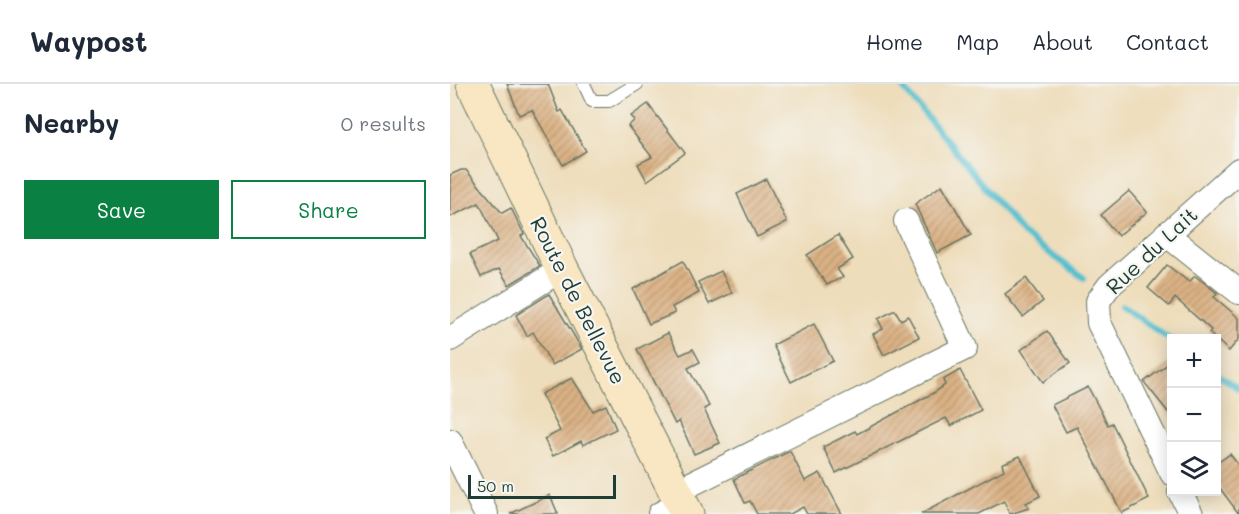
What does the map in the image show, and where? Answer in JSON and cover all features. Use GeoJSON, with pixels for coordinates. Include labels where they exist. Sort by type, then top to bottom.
{"type":"FeatureCollection","features":[{"type":"Feature","properties":{"kind":"main road","name":"Route de Bellevue"},"geometry":{"type":"LineString","coordinates":[[473,84],[677,506]]}},
{"type":"Feature","properties":{"kind":"street","name":"Rue du Lait"},"geometry":{"type":"LineString","coordinates":[[1167,464],[1099,323],[1098,301],[1109,286],[1239,170]]}},
{"type":"Feature","properties":{"kind":"street"},"geometry":{"type":"LineString","coordinates":[[677,506],[964,348],[906,221]]}},
{"type":"Feature","properties":{"kind":"street"},"geometry":{"type":"LineString","coordinates":[[1166,234],[1239,292]]}},
{"type":"Feature","properties":{"kind":"street"},"geometry":{"type":"LineString","coordinates":[[450,339],[562,269]]}},
{"type":"Feature","properties":{"kind":"street"},"geometry":{"type":"LineString","coordinates":[[450,441],[486,514]]}},
{"type":"Feature","properties":{"kind":"street"},"geometry":{"type":"LineString","coordinates":[[1182,496],[1191,514]]}},
{"type":"Feature","properties":{"kind":"lane"},"geometry":{"type":"LineString","coordinates":[[585,84],[592,101],[609,101],[636,84]]}},
{"type":"Feature","properties":{"kind":"building"},"geometry":{"type":"Polygon","coordinates":[[[507,84],[548,84],[559,112],[562,110],[586,151],[563,165],[532,110],[519,115],[507,84]]]}},
{"type":"Feature","properties":{"kind":"building"},"geometry":{"type":"Polygon","coordinates":[[[648,104],[685,153],[647,181],[638,164],[652,157],[628,126],[635,120],[631,116],[648,104]]]}},
{"type":"Feature","properties":{"kind":"building"},"geometry":{"type":"Polygon","coordinates":[[[466,170],[502,213],[511,208],[524,234],[521,236],[540,266],[509,285],[499,269],[481,277],[470,254],[498,241],[479,203],[450,217],[450,175],[466,170]]]}},
{"type":"Feature","properties":{"kind":"building"},"geometry":{"type":"Polygon","coordinates":[[[766,179],[787,222],[757,237],[737,194],[766,179]]]}},
{"type":"Feature","properties":{"kind":"building"},"geometry":{"type":"Polygon","coordinates":[[[942,185],[971,235],[937,253],[915,204],[942,185]]]}},
{"type":"Feature","properties":{"kind":"building"},"geometry":{"type":"Polygon","coordinates":[[[1129,191],[1147,212],[1118,236],[1101,215],[1129,191]]]}},
{"type":"Feature","properties":{"kind":"building"},"geometry":{"type":"Polygon","coordinates":[[[838,235],[853,259],[837,269],[843,277],[827,285],[807,255],[838,235]]]}},
{"type":"Feature","properties":{"kind":"building"},"geometry":{"type":"Polygon","coordinates":[[[683,261],[699,293],[672,307],[675,313],[649,324],[633,289],[683,261]]]}},
{"type":"Feature","properties":{"kind":"building"},"geometry":{"type":"Polygon","coordinates":[[[1167,265],[1189,282],[1195,276],[1217,293],[1214,297],[1239,318],[1239,339],[1229,351],[1221,344],[1221,334],[1210,334],[1211,330],[1175,298],[1169,306],[1148,288],[1167,265]]]}},
{"type":"Feature","properties":{"kind":"building"},"geometry":{"type":"Polygon","coordinates":[[[721,271],[732,293],[709,304],[698,282],[721,271]]]}},
{"type":"Feature","properties":{"kind":"building"},"geometry":{"type":"Polygon","coordinates":[[[1026,278],[1043,301],[1023,317],[1005,294],[1026,278]]]}},
{"type":"Feature","properties":{"kind":"building"},"geometry":{"type":"Polygon","coordinates":[[[549,294],[582,349],[552,365],[533,332],[527,336],[516,315],[549,294]]]}},
{"type":"Feature","properties":{"kind":"building"},"geometry":{"type":"Polygon","coordinates":[[[895,310],[901,320],[908,316],[919,337],[884,355],[873,334],[883,329],[878,319],[895,310]]]}},
{"type":"Feature","properties":{"kind":"building"},"geometry":{"type":"Polygon","coordinates":[[[814,324],[833,361],[791,382],[773,345],[814,324]]]}},
{"type":"Feature","properties":{"kind":"building"},"geometry":{"type":"Polygon","coordinates":[[[1047,331],[1070,363],[1043,382],[1021,350],[1047,331]]]}},
{"type":"Feature","properties":{"kind":"building"},"geometry":{"type":"Polygon","coordinates":[[[668,333],[680,355],[693,349],[700,362],[688,368],[709,406],[704,409],[720,443],[694,454],[679,421],[675,424],[637,349],[668,333]]]}},
{"type":"Feature","properties":{"kind":"building"},"geometry":{"type":"Polygon","coordinates":[[[1167,365],[1167,411],[1144,382],[1167,365]]]}},
{"type":"Feature","properties":{"kind":"building"},"geometry":{"type":"Polygon","coordinates":[[[960,370],[981,410],[951,426],[946,418],[836,473],[823,447],[855,431],[857,434],[935,392],[945,385],[943,380],[960,370]]]}},
{"type":"Feature","properties":{"kind":"building"},"geometry":{"type":"Polygon","coordinates":[[[572,378],[593,411],[606,405],[616,429],[583,445],[581,441],[553,456],[544,439],[560,431],[541,394],[572,378]]]}},
{"type":"Feature","properties":{"kind":"building"},"geometry":{"type":"Polygon","coordinates":[[[1088,387],[1108,425],[1112,423],[1149,499],[1122,513],[1077,427],[1066,432],[1052,405],[1088,387]]]}},
{"type":"Feature","properties":{"kind":"building"},"geometry":{"type":"Polygon","coordinates":[[[790,451],[805,481],[820,473],[842,514],[807,514],[803,507],[790,514],[757,514],[750,501],[745,503],[734,479],[790,451]]]}},
{"type":"Feature","properties":{"kind":"building"},"geometry":{"type":"Polygon","coordinates":[[[1230,454],[1239,466],[1239,514],[1221,490],[1221,460],[1230,454]]]}},
{"type":"Feature","properties":{"kind":"building"},"geometry":{"type":"Polygon","coordinates":[[[1020,456],[1040,496],[1026,503],[1029,508],[1010,514],[1004,501],[979,514],[921,514],[1004,470],[1002,464],[1020,456]]]}},
{"type":"Feature","properties":{"kind":"building"},"geometry":{"type":"Polygon","coordinates":[[[550,495],[558,514],[510,514],[550,495]]]}},
{"type":"Feature","properties":{"kind":"waterway"},"geometry":{"type":"LineString","coordinates":[[900,84],[1023,234],[1084,278]]}},
{"type":"Feature","properties":{"kind":"waterway"},"geometry":{"type":"LineString","coordinates":[[1122,306],[1167,338]]}},
{"type":"Feature","properties":{"kind":"waterway"},"geometry":{"type":"LineString","coordinates":[[1221,376],[1239,389]]}}]}
